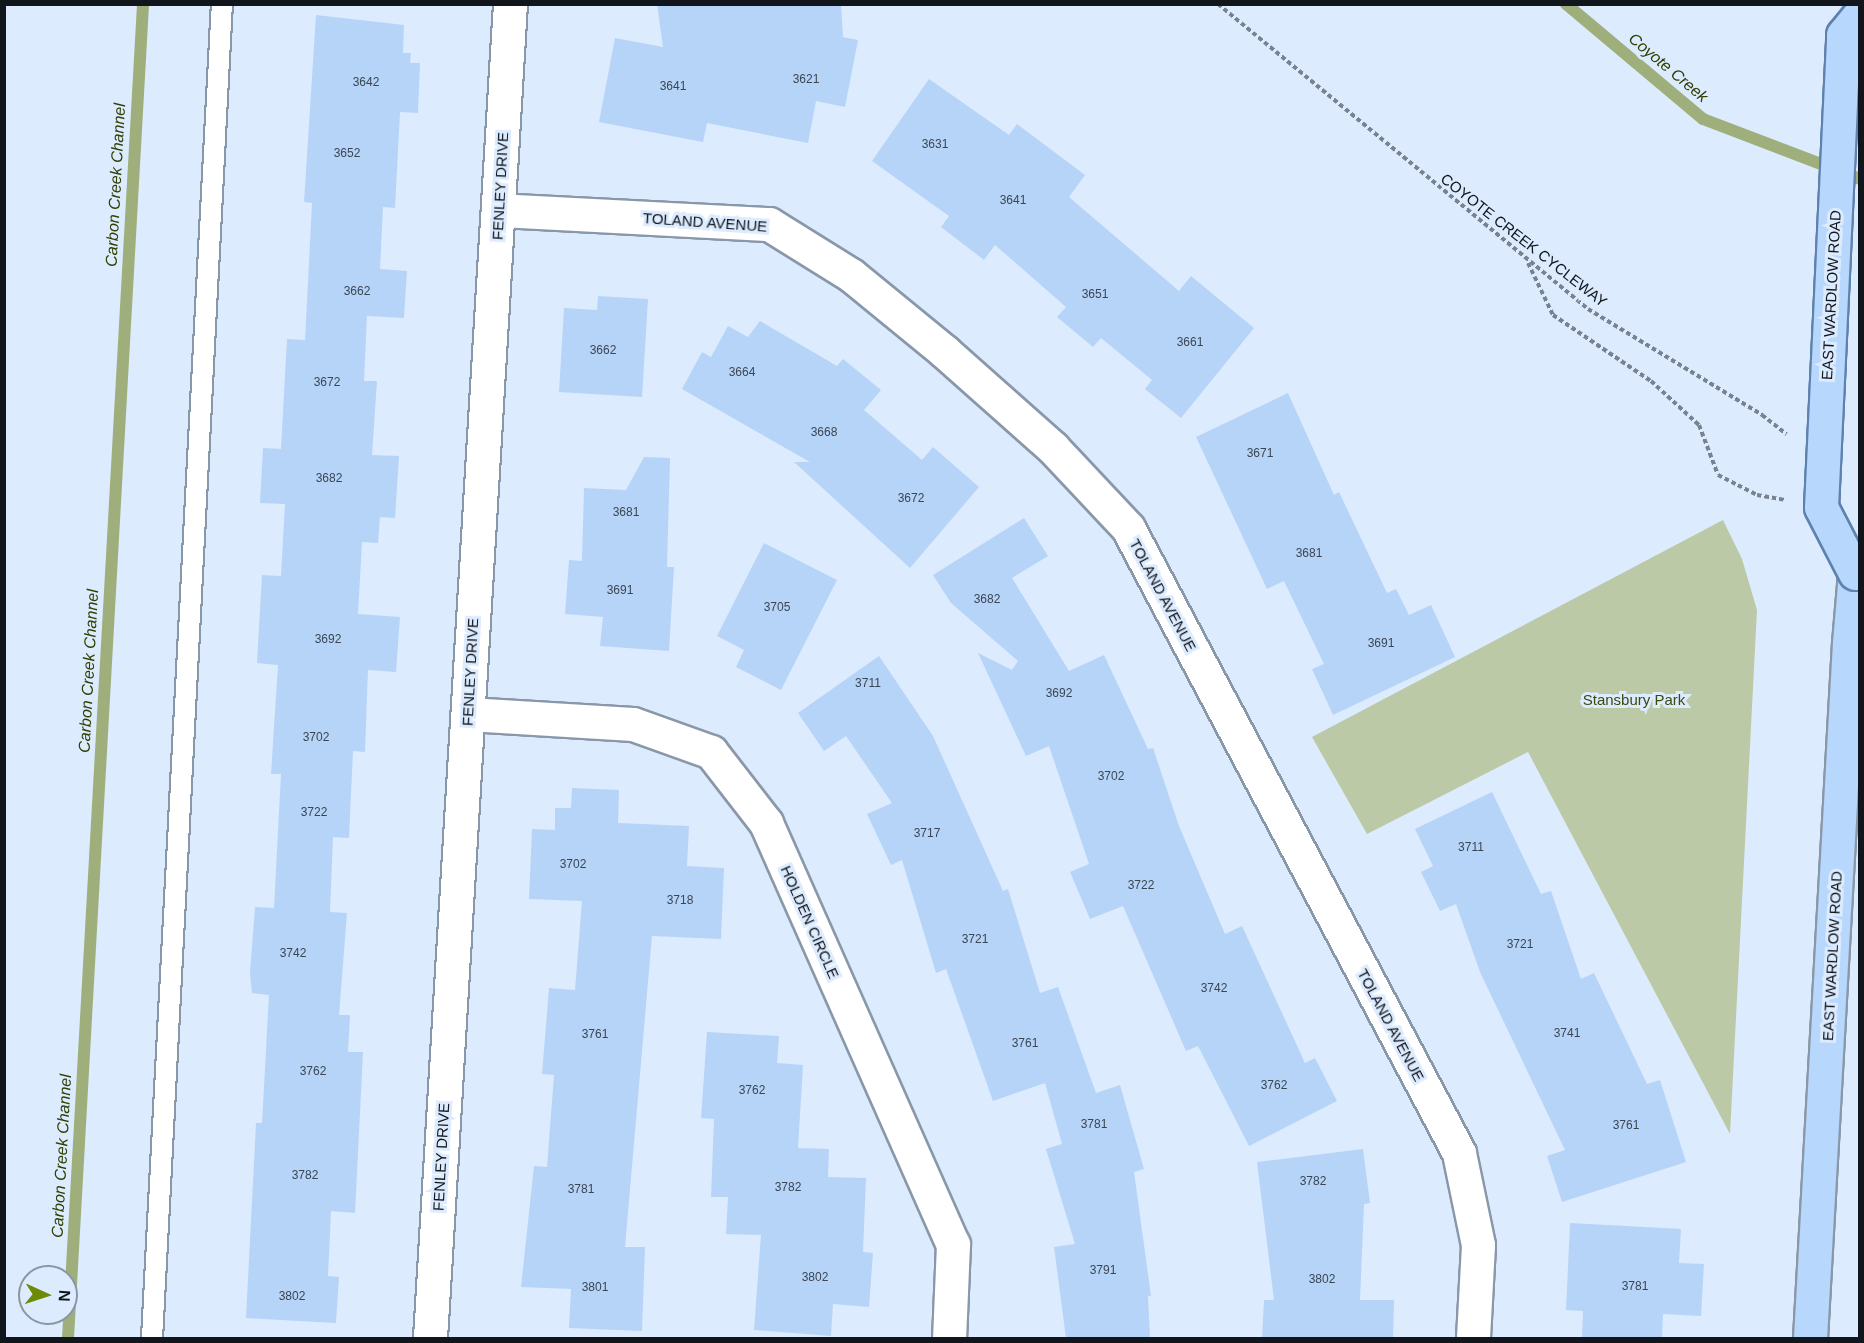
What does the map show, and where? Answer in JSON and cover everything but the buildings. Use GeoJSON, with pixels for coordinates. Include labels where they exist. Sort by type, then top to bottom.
{"type":"FeatureCollection","features":[{"type":"Feature","properties":{"kind":"main road","name":"EAST WARDLOW ROAD"},"geometry":{"type":"LineString","coordinates":[[1810,1338],[1857,569],[1821,507],[1843,35],[1860,14]]}},
{"type":"Feature","properties":{"kind":"street","name":"FENLEY DRIVE"},"geometry":{"type":"LineString","coordinates":[[430,1338],[510,4]]}},
{"type":"Feature","properties":{"kind":"street","name":"TOLAND AVENUE"},"geometry":{"type":"LineString","coordinates":[[498,210],[769,224],[851,275],[945,352],[1053,448],[1128,528],[1459,1154],[1478,1245],[1473,1338]]}},
{"type":"Feature","properties":{"kind":"street","name":"HOLDEN CIRCLE"},"geometry":{"type":"LineString","coordinates":[[468,714],[633,724],[711,752],[766,823],[952,1244],[948,1338]]}},
{"type":"Feature","properties":{"kind":"lane"},"geometry":{"type":"LineString","coordinates":[[152,1338],[222,4]]}},
{"type":"Feature","properties":{"kind":"path","name":"COYOTE CREEK CYCLEWAY"},"geometry":{"type":"LineString","coordinates":[[1218,4],[1528,262],[1588,309],[1762,415],[1789,436]]}},
{"type":"Feature","properties":{"kind":"path"},"geometry":{"type":"LineString","coordinates":[[1528,262],[1553,315],[1651,381],[1699,425],[1718,475],[1757,495],[1821,507]]}},
{"type":"Feature","properties":{"kind":"green space","name":"Stansbury Park"},"geometry":{"type":"Polygon","coordinates":[[[1723,520],[1742,559],[1757,610],[1730,1134],[1528,752],[1367,834],[1312,737],[1723,520]]]}},
{"type":"Feature","properties":{"kind":"waterway","name":"Carbon Creek Channel"},"geometry":{"type":"LineString","coordinates":[[68,1338],[143,4]]}},
{"type":"Feature","properties":{"kind":"waterway","name":"Coyote Creek"},"geometry":{"type":"LineString","coordinates":[[1566,4],[1703,119],[1860,179]]}}]}
